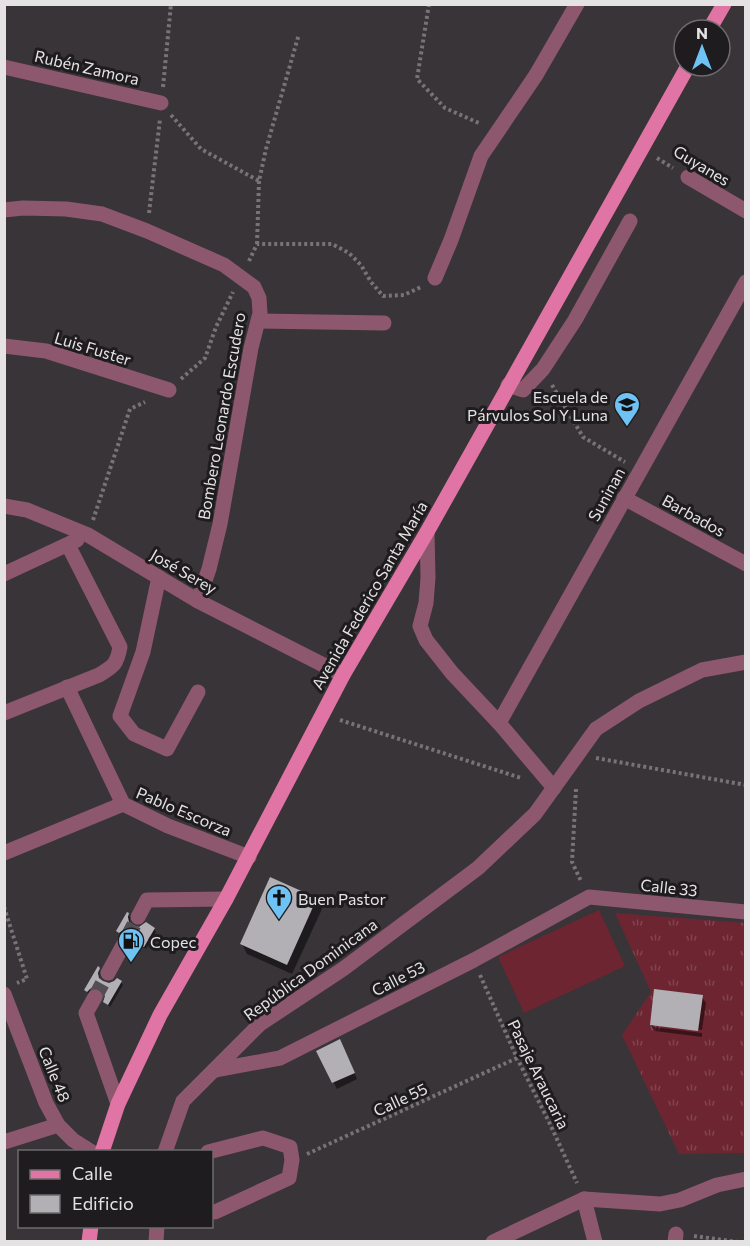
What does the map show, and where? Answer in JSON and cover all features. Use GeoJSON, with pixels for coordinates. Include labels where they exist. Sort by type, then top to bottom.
{"type":"FeatureCollection","features":[{"type":"Feature","properties":{"kind":"main road"},"geometry":{"type":"LineString","coordinates":[[716,18],[724,4]]}},
{"type":"Feature","properties":{"kind":"main road","name":"Avenida Federico Santa María"},"geometry":{"type":"LineString","coordinates":[[103,1150],[118,1104],[160,1015],[249,857],[343,675],[427,532],[681,78]]}},
{"type":"Feature","properties":{"kind":"street"},"geometry":{"type":"LineString","coordinates":[[435,278],[481,156],[536,75],[577,4]]}},
{"type":"Feature","properties":{"kind":"street","name":"Rubén Zamora"},"geometry":{"type":"LineString","coordinates":[[4,67],[161,104]]}},
{"type":"Feature","properties":{"kind":"street","name":"Guyanes"},"geometry":{"type":"LineString","coordinates":[[688,177],[746,211]]}},
{"type":"Feature","properties":{"kind":"street","name":"Bombero Leonardo Escudero"},"geometry":{"type":"LineString","coordinates":[[4,210],[66,208],[102,214],[224,265],[254,287],[260,313],[251,348],[220,524],[209,569],[198,600]]}},
{"type":"Feature","properties":{"kind":"street"},"geometry":{"type":"LineString","coordinates":[[508,386],[523,390],[543,369],[575,320],[630,221]]}},
{"type":"Feature","properties":{"kind":"street","name":"Suninan"},"geometry":{"type":"LineString","coordinates":[[499,723],[746,282]]}},
{"type":"Feature","properties":{"kind":"street"},"geometry":{"type":"LineString","coordinates":[[258,321],[384,323]]}},
{"type":"Feature","properties":{"kind":"street","name":"Luis Fuster"},"geometry":{"type":"LineString","coordinates":[[4,346],[46,351],[169,390]]}},
{"type":"Feature","properties":{"kind":"street","name":"Barbados"},"geometry":{"type":"LineString","coordinates":[[624,498],[746,564]]}},
{"type":"Feature","properties":{"kind":"street","name":"José Serey"},"geometry":{"type":"LineString","coordinates":[[4,506],[27,510],[88,535],[198,600],[343,675]]}},
{"type":"Feature","properties":{"kind":"street"},"geometry":{"type":"LineString","coordinates":[[427,532],[428,578],[426,603],[420,626],[426,640],[452,673],[499,723],[554,788]]}},
{"type":"Feature","properties":{"kind":"street"},"geometry":{"type":"LineString","coordinates":[[4,574],[88,535]]}},
{"type":"Feature","properties":{"kind":"street"},"geometry":{"type":"LineString","coordinates":[[4,713],[99,675],[118,661],[120,647],[68,545]]}},
{"type":"Feature","properties":{"kind":"street"},"geometry":{"type":"LineString","coordinates":[[159,577],[143,652],[120,716],[135,734],[167,749],[198,692]]}},
{"type":"Feature","properties":{"kind":"street","name":"República Dominicana"},"geometry":{"type":"LineString","coordinates":[[166,1150],[183,1101],[260,1024],[343,969],[478,868],[535,814],[596,729],[639,700],[702,670],[746,662]]}},
{"type":"Feature","properties":{"kind":"street"},"geometry":{"type":"LineString","coordinates":[[67,687],[123,804]]}},
{"type":"Feature","properties":{"kind":"street","name":"Pablo Escorza"},"geometry":{"type":"LineString","coordinates":[[4,853],[123,804],[168,826],[249,857]]}},
{"type":"Feature","properties":{"kind":"street","name":"Calle 33"},"geometry":{"type":"LineString","coordinates":[[589,897],[746,912]]}},
{"type":"Feature","properties":{"kind":"street","name":"Calle 53"},"geometry":{"type":"LineString","coordinates":[[215,1070],[280,1058],[474,960],[589,897]]}},
{"type":"Feature","properties":{"kind":"street"},"geometry":{"type":"LineString","coordinates":[[138,917],[147,900],[226,899]]}},
{"type":"Feature","properties":{"kind":"street"},"geometry":{"type":"LineString","coordinates":[[108,973],[127,938]]}},
{"type":"Feature","properties":{"kind":"street","name":"Calle 48"},"geometry":{"type":"LineString","coordinates":[[8,990],[46,1103],[58,1125],[73,1140],[89,1150]]}},
{"type":"Feature","properties":{"kind":"street"},"geometry":{"type":"LineString","coordinates":[[95,997],[86,1013],[118,1104]]}},
{"type":"Feature","properties":{"kind":"street"},"geometry":{"type":"LineString","coordinates":[[4,1142],[58,1125]]}},
{"type":"Feature","properties":{"kind":"street"},"geometry":{"type":"LineString","coordinates":[[213,1151],[262,1137],[290,1147],[292,1160],[289,1178],[215,1212]]}},
{"type":"Feature","properties":{"kind":"street"},"geometry":{"type":"LineString","coordinates":[[493,1242],[584,1199],[660,1204],[680,1200],[717,1185],[746,1179]]}},
{"type":"Feature","properties":{"kind":"street"},"geometry":{"type":"LineString","coordinates":[[584,1199],[595,1242]]}},
{"type":"Feature","properties":{"kind":"path"},"geometry":{"type":"LineString","coordinates":[[147,231],[171,4]]}},
{"type":"Feature","properties":{"kind":"path"},"geometry":{"type":"LineString","coordinates":[[429,4],[417,78],[445,108],[498,130]]}},
{"type":"Feature","properties":{"kind":"path"},"geometry":{"type":"LineString","coordinates":[[241,277],[257,244],[258,181],[299,34]]}},
{"type":"Feature","properties":{"kind":"path"},"geometry":{"type":"LineString","coordinates":[[161,104],[201,149],[258,181]]}},
{"type":"Feature","properties":{"kind":"path","name":"Guyanes"},"geometry":{"type":"LineString","coordinates":[[641,148],[688,177]]}},
{"type":"Feature","properties":{"kind":"path"},"geometry":{"type":"LineString","coordinates":[[257,244],[332,244],[349,253],[361,265],[370,282],[383,296],[404,295],[435,278]]}},
{"type":"Feature","properties":{"kind":"path"},"geometry":{"type":"LineString","coordinates":[[543,369],[583,437],[640,471]]}},
{"type":"Feature","properties":{"kind":"path"},"geometry":{"type":"LineString","coordinates":[[330,717],[554,788]]}},
{"type":"Feature","properties":{"kind":"path"},"geometry":{"type":"LineString","coordinates":[[578,754],[746,785]]}},
{"type":"Feature","properties":{"kind":"path"},"geometry":{"type":"LineString","coordinates":[[576,787],[572,862],[589,897]]}},
{"type":"Feature","properties":{"kind":"path"},"geometry":{"type":"LineString","coordinates":[[4,907],[27,979],[8,990]]}},
{"type":"Feature","properties":{"kind":"path","name":"Pasaje Araucaria"},"geometry":{"type":"LineString","coordinates":[[474,960],[517,1058],[584,1199]]}},
{"type":"Feature","properties":{"kind":"path","name":"Calle 55"},"geometry":{"type":"LineString","coordinates":[[292,1160],[317,1151],[517,1058]]}},
{"type":"Feature","properties":{"kind":"path"},"geometry":{"type":"LineString","coordinates":[[675,1238],[738,1242]]}},
{"type":"Feature","properties":{"kind":"green space"},"geometry":{"type":"Polygon","coordinates":[[[599,910],[625,966],[524,1013],[498,957],[599,910]]]}},
{"type":"Feature","properties":{"kind":"green space"},"geometry":{"type":"Polygon","coordinates":[[[615,913],[745,923],[745,1153],[679,1154],[622,1035],[651,992],[615,913]]]}},
{"type":"Feature","properties":{"kind":"building","name":"Buen Pastor"},"geometry":{"type":"Polygon","coordinates":[[[270,877],[317,898],[287,965],[240,944],[270,877]]]}},
{"type":"Feature","properties":{"kind":"building"},"geometry":{"type":"Polygon","coordinates":[[[127,912],[129,922],[133,925],[139,927],[146,922],[155,928],[144,947],[136,943],[137,937],[132,930],[126,928],[119,933],[116,931],[127,912]]]}},
{"type":"Feature","properties":{"kind":"building"},"geometry":{"type":"Polygon","coordinates":[[[98,966],[100,968],[99,978],[103,981],[109,983],[117,978],[122,981],[108,1005],[103,1002],[105,996],[100,989],[94,987],[87,992],[84,990],[98,966]]]}},
{"type":"Feature","properties":{"kind":"building"},"geometry":{"type":"Polygon","coordinates":[[[654,989],[703,995],[698,1031],[650,1025],[654,989]]]}},
{"type":"Feature","properties":{"kind":"building"},"geometry":{"type":"Polygon","coordinates":[[[340,1039],[355,1073],[332,1083],[316,1051],[340,1039]]]}},
{"type":"Feature","properties":{"kind":"tunnel"},"geometry":{"type":"LineString","coordinates":[[127,938],[138,917]]}},
{"type":"Feature","properties":{"kind":"tunnel"},"geometry":{"type":"LineString","coordinates":[[95,997],[108,973]]}},
{"type":"Feature","properties":{"kind":"place","name":"Escuela de Párvulos Sol Y Luna"},"geometry":{"type":"Point","coordinates":[627,428]}},
{"type":"Feature","properties":{"kind":"place","name":"Buen Pastor"},"geometry":{"type":"Point","coordinates":[279,921]}},
{"type":"Feature","properties":{"kind":"place","name":"Copec"},"geometry":{"type":"Point","coordinates":[131,964]}}]}
